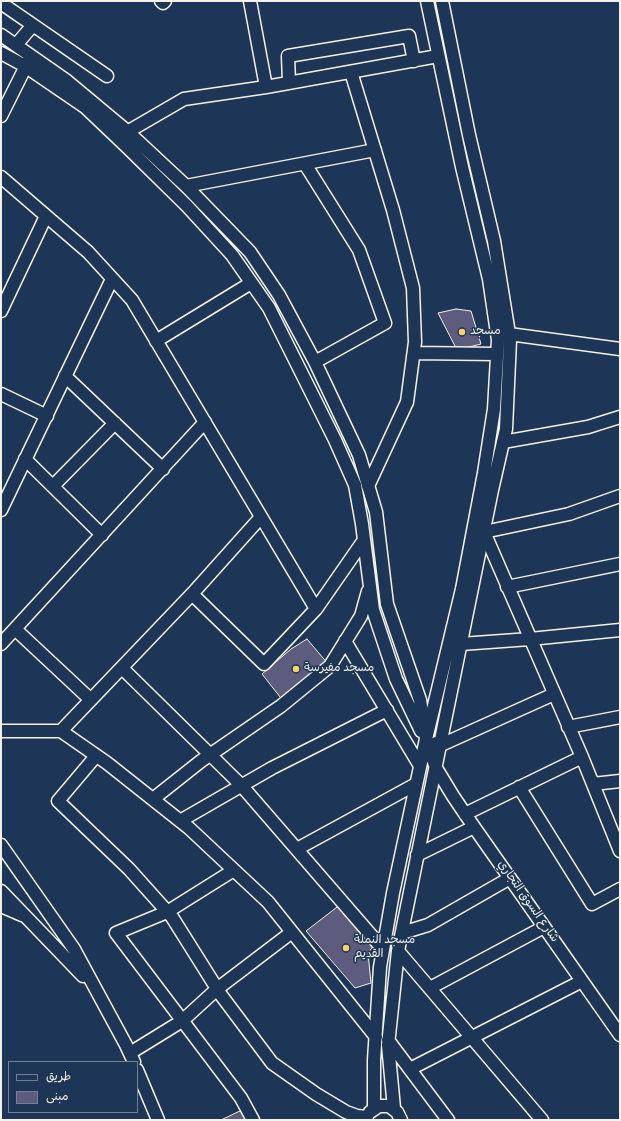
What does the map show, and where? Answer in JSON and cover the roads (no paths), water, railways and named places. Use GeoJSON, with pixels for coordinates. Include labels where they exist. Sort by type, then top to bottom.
{"type":"FeatureCollection","features":[{"type":"Feature","properties":{"kind":"street"},"geometry":{"type":"LineString","coordinates":[[161,1],[163,3],[165,1]]}},
{"type":"Feature","properties":{"kind":"street"},"geometry":{"type":"LineString","coordinates":[[250,1],[266,87]]}},
{"type":"Feature","properties":{"kind":"street"},"geometry":{"type":"LineString","coordinates":[[369,1115],[380,967],[393,893],[416,784],[462,590],[484,473],[494,408],[498,340],[489,279],[462,167],[427,1]]}},
{"type":"Feature","properties":{"kind":"street"},"geometry":{"type":"LineString","coordinates":[[401,1120],[394,1108],[388,1040],[398,951],[506,429],[510,340],[494,241],[469,135],[442,1]]}},
{"type":"Feature","properties":{"kind":"street"},"geometry":{"type":"LineString","coordinates":[[8,4],[33,25],[107,76]]}},
{"type":"Feature","properties":{"kind":"street"},"geometry":{"type":"LineString","coordinates":[[16,45],[33,25]]}},
{"type":"Feature","properties":{"kind":"street"},"geometry":{"type":"LineString","coordinates":[[1,35],[67,81],[122,135],[227,249],[269,308],[335,440],[355,485],[373,610],[396,679],[419,728],[426,739],[441,745],[554,694]]}},
{"type":"Feature","properties":{"kind":"street"},"geometry":{"type":"LineString","coordinates":[[289,83],[288,56],[409,36],[414,60]]}},
{"type":"Feature","properties":{"kind":"street"},"geometry":{"type":"LineString","coordinates":[[1,53],[25,66],[85,108],[122,135],[186,186],[250,252],[279,295],[315,362],[359,455],[376,512],[387,604],[420,700],[426,739]]}},
{"type":"Feature","properties":{"kind":"street"},"geometry":{"type":"LineString","coordinates":[[1,116],[25,66],[32,56]]}},
{"type":"Feature","properties":{"kind":"street"},"geometry":{"type":"LineString","coordinates":[[122,135],[184,99],[266,87],[438,56]]}},
{"type":"Feature","properties":{"kind":"street"},"geometry":{"type":"LineString","coordinates":[[352,72],[393,210],[413,288],[415,342],[407,402],[368,486]]}},
{"type":"Feature","properties":{"kind":"street"},"geometry":{"type":"LineString","coordinates":[[186,186],[375,150]]}},
{"type":"Feature","properties":{"kind":"street"},"geometry":{"type":"LineString","coordinates":[[305,164],[359,250],[385,323],[315,362]]}},
{"type":"Feature","properties":{"kind":"street"},"geometry":{"type":"LineString","coordinates":[[1,177],[88,252],[132,300],[316,609]]}},
{"type":"Feature","properties":{"kind":"street"},"geometry":{"type":"LineString","coordinates":[[1,311],[46,216]]}},
{"type":"Feature","properties":{"kind":"street"},"geometry":{"type":"LineString","coordinates":[[1,510],[112,279]]}},
{"type":"Feature","properties":{"kind":"street"},"geometry":{"type":"LineString","coordinates":[[156,341],[251,283]]}},
{"type":"Feature","properties":{"kind":"street"},"geometry":{"type":"LineString","coordinates":[[509,334],[620,349]]}},
{"type":"Feature","properties":{"kind":"street"},"geometry":{"type":"LineString","coordinates":[[414,353],[497,354]]}},
{"type":"Feature","properties":{"kind":"street"},"geometry":{"type":"LineString","coordinates":[[65,376],[163,469]]}},
{"type":"Feature","properties":{"kind":"street"},"geometry":{"type":"LineString","coordinates":[[1,394],[46,416]]}},
{"type":"Feature","properties":{"kind":"street"},"geometry":{"type":"LineString","coordinates":[[503,442],[588,427],[620,417]]}},
{"type":"Feature","properties":{"kind":"street"},"geometry":{"type":"LineString","coordinates":[[1,644],[205,422]]}},
{"type":"Feature","properties":{"kind":"street"},"geometry":{"type":"LineString","coordinates":[[53,486],[115,423]]}},
{"type":"Feature","properties":{"kind":"street"},"geometry":{"type":"LineString","coordinates":[[25,459],[102,535]]}},
{"type":"Feature","properties":{"kind":"street"},"geometry":{"type":"LineString","coordinates":[[484,532],[568,514],[620,496]]}},
{"type":"Feature","properties":{"kind":"street"},"geometry":{"type":"LineString","coordinates":[[61,731],[192,594],[261,517]]}},
{"type":"Feature","properties":{"kind":"street"},"geometry":{"type":"LineString","coordinates":[[484,532],[582,758],[620,851]]}},
{"type":"Feature","properties":{"kind":"street"},"geometry":{"type":"LineString","coordinates":[[192,594],[264,664],[316,609],[364,540]]}},
{"type":"Feature","properties":{"kind":"street"},"geometry":{"type":"LineString","coordinates":[[507,587],[620,564]]}},
{"type":"Feature","properties":{"kind":"street"},"geometry":{"type":"LineString","coordinates":[[153,799],[210,755],[281,706],[330,666],[362,616],[370,586]]}},
{"type":"Feature","properties":{"kind":"street"},"geometry":{"type":"LineString","coordinates":[[15,629],[91,700]]}},
{"type":"Feature","properties":{"kind":"street"},"geometry":{"type":"LineString","coordinates":[[461,644],[620,630]]}},
{"type":"Feature","properties":{"kind":"street"},"geometry":{"type":"LineString","coordinates":[[345,641],[420,766]]}},
{"type":"Feature","properties":{"kind":"street"},"geometry":{"type":"LineString","coordinates":[[122,668],[241,785],[383,949]]}},
{"type":"Feature","properties":{"kind":"street"},"geometry":{"type":"LineString","coordinates":[[180,821],[272,768],[387,710]]}},
{"type":"Feature","properties":{"kind":"street"},"geometry":{"type":"LineString","coordinates":[[568,727],[620,717]]}},
{"type":"Feature","properties":{"kind":"street"},"geometry":{"type":"LineString","coordinates":[[1,731],[61,731],[153,799],[180,821],[268,902],[376,1037]]}},
{"type":"Feature","properties":{"kind":"street","name":"شارع السوق التجاري"},"geometry":{"type":"LineString","coordinates":[[426,739],[436,768],[464,814],[620,1035]]}},
{"type":"Feature","properties":{"kind":"street"},"geometry":{"type":"LineString","coordinates":[[96,756],[58,801],[128,869],[172,917],[217,989],[272,1063],[316,1094],[346,1112],[369,1115],[384,1105],[394,1108]]}},
{"type":"Feature","properties":{"kind":"street"},"geometry":{"type":"LineString","coordinates":[[464,814],[582,758]]}},
{"type":"Feature","properties":{"kind":"street"},"geometry":{"type":"LineString","coordinates":[[592,784],[620,781]]}},
{"type":"Feature","properties":{"kind":"street"},"geometry":{"type":"LineString","coordinates":[[297,849],[416,784]]}},
{"type":"Feature","properties":{"kind":"street"},"geometry":{"type":"LineString","coordinates":[[519,788],[592,904],[620,889]]}},
{"type":"Feature","properties":{"kind":"street"},"geometry":{"type":"LineString","coordinates":[[417,855],[474,827]]}},
{"type":"Feature","properties":{"kind":"street"},"geometry":{"type":"LineString","coordinates":[[1,845],[74,949],[132,1058],[182,1021],[217,989],[292,932]]}},
{"type":"Feature","properties":{"kind":"street"},"geometry":{"type":"LineString","coordinates":[[234,870],[167,912],[116,933],[241,1098],[253,1120]]}},
{"type":"Feature","properties":{"kind":"street"},"geometry":{"type":"LineString","coordinates":[[402,933],[428,924],[510,878]]}},
{"type":"Feature","properties":{"kind":"street"},"geometry":{"type":"LineString","coordinates":[[1,891],[95,988]]}},
{"type":"Feature","properties":{"kind":"street"},"geometry":{"type":"LineString","coordinates":[[1,906],[29,919]]}},
{"type":"Feature","properties":{"kind":"street"},"geometry":{"type":"LineString","coordinates":[[430,988],[544,927]]}},
{"type":"Feature","properties":{"kind":"street"},"geometry":{"type":"LineString","coordinates":[[398,951],[542,1120]]}},
{"type":"Feature","properties":{"kind":"street"},"geometry":{"type":"LineString","coordinates":[[410,1069],[582,981]]}},
{"type":"Feature","properties":{"kind":"street"},"geometry":{"type":"LineString","coordinates":[[388,1040],[448,1120]]}},
{"type":"Feature","properties":{"kind":"street"},"geometry":{"type":"LineString","coordinates":[[138,1072],[158,1120]]}},
{"type":"Feature","properties":{"kind":"place","name":"مسجد"},"geometry":{"type":"Point","coordinates":[462,332]}},
{"type":"Feature","properties":{"kind":"place","name":"مسجد مفيرسة"},"geometry":{"type":"Point","coordinates":[296,669]}},
{"type":"Feature","properties":{"kind":"place","name":"مسجد النملة القديم"},"geometry":{"type":"Point","coordinates":[346,948]}}]}
